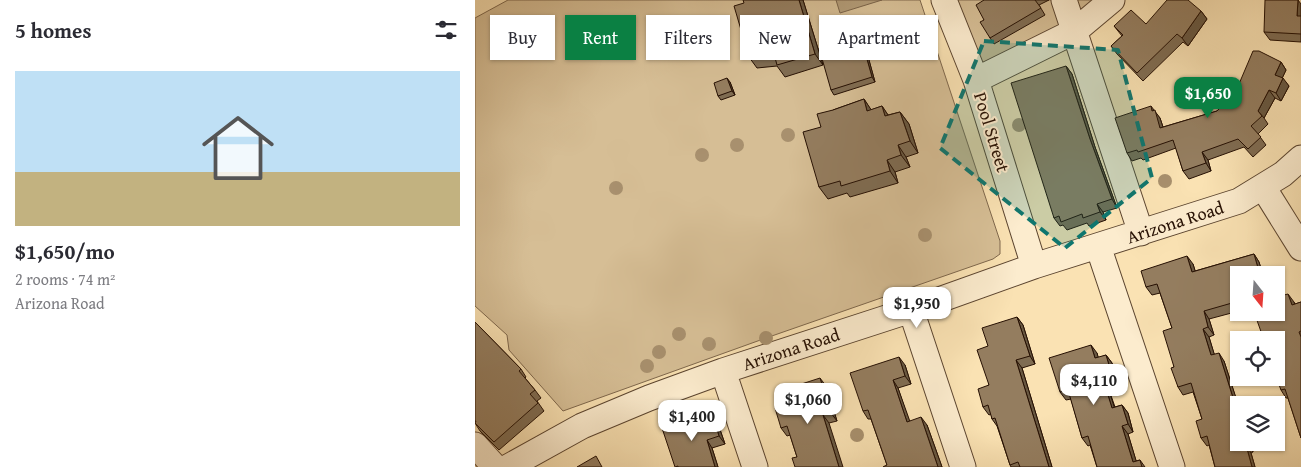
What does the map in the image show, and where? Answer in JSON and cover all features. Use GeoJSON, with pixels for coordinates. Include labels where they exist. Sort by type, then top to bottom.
{"type":"FeatureCollection","features":[{"type":"Feature","properties":{"kind":"street","name":"Pool Street"},"geometry":{"type":"LineString","coordinates":[[944,0],[976,80],[1035,266]]}},
{"type":"Feature","properties":{"kind":"street"},"geometry":{"type":"LineString","coordinates":[[1064,0],[1141,233]]}},
{"type":"Feature","properties":{"kind":"street"},"geometry":{"type":"LineString","coordinates":[[976,80],[1075,31],[1112,0]]}},
{"type":"Feature","properties":{"kind":"street","name":"Arizona Road"},"geometry":{"type":"LineString","coordinates":[[508,467],[590,422],[723,370],[911,310],[1035,266],[1239,201],[1283,174],[1301,158]]}},
{"type":"Feature","properties":{"kind":"street"},"geometry":{"type":"LineString","coordinates":[[1263,186],[1301,248]]}},
{"type":"Feature","properties":{"kind":"street"},"geometry":{"type":"LineString","coordinates":[[1098,246],[1172,467]]}},
{"type":"Feature","properties":{"kind":"street"},"geometry":{"type":"LineString","coordinates":[[911,310],[963,467]]}},
{"type":"Feature","properties":{"kind":"street"},"geometry":{"type":"LineString","coordinates":[[723,370],[755,467]]}},
{"type":"Feature","properties":{"kind":"street"},"geometry":{"type":"LineString","coordinates":[[475,445],[495,467]]}},
{"type":"Feature","properties":{"kind":"highlighted area"},"geometry":{"type":"Polygon","coordinates":[[[984,41],[1118,50],[1152,178],[1065,248],[940,148],[984,41]]]}},
{"type":"Feature","properties":{"kind":"shaded area"},"geometry":{"type":"Polygon","coordinates":[[[508,0],[920,0],[925,15],[819,15],[819,60],[938,60],[938,54],[1000,241],[1000,254],[993,259],[563,411],[509,350],[507,335],[475,306],[475,18],[508,0]]]}},
{"type":"Feature","properties":{"kind":"shaded area"},"geometry":{"type":"Polygon","coordinates":[[[836,0],[882,0],[840,13],[836,0]]]}},
{"type":"Feature","properties":{"kind":"shaded area"},"geometry":{"type":"Polygon","coordinates":[[[944,0],[1112,0],[976,80],[944,0]]]}},
{"type":"Feature","properties":{"kind":"building"},"geometry":{"type":"Polygon","coordinates":[[[743,0],[799,0],[803,15],[740,15],[740,26],[734,6],[744,3],[743,0]]]}},
{"type":"Feature","properties":{"kind":"building"},"geometry":{"type":"Polygon","coordinates":[[[984,0],[1035,0],[1041,8],[990,38],[980,22],[984,20],[976,5],[984,0]]]}},
{"type":"Feature","properties":{"kind":"building"},"geometry":{"type":"Polygon","coordinates":[[[1167,0],[1188,0],[1201,11],[1182,38],[1177,34],[1137,73],[1111,46],[1123,35],[1114,26],[1131,10],[1146,24],[1167,0]]]}},
{"type":"Feature","properties":{"kind":"building"},"geometry":{"type":"Polygon","coordinates":[[[1265,0],[1298,0],[1297,16],[1301,16],[1301,34],[1264,32],[1265,0]]]}},
{"type":"Feature","properties":{"kind":"building"},"geometry":{"type":"Polygon","coordinates":[[[809,34],[815,54],[809,56],[809,34]]]}},
{"type":"Feature","properties":{"kind":"building"},"geometry":{"type":"Polygon","coordinates":[[[1253,51],[1259,51],[1281,62],[1275,75],[1283,78],[1276,93],[1269,90],[1258,111],[1262,116],[1251,126],[1261,137],[1248,149],[1238,139],[1202,152],[1206,163],[1183,171],[1173,140],[1138,152],[1137,150],[1127,153],[1115,118],[1151,106],[1152,111],[1155,110],[1160,128],[1217,111],[1236,91],[1253,51]]]}},
{"type":"Feature","properties":{"kind":"building"},"geometry":{"type":"Polygon","coordinates":[[[776,60],[794,60],[777,65],[776,60]]]}},
{"type":"Feature","properties":{"kind":"building"},"geometry":{"type":"Polygon","coordinates":[[[822,60],[867,60],[872,77],[831,90],[822,60]]]}},
{"type":"Feature","properties":{"kind":"building"},"geometry":{"type":"Polygon","coordinates":[[[1066,66],[1112,199],[1097,204],[1100,212],[1083,218],[1082,214],[1061,222],[1059,216],[1054,218],[1011,83],[1066,66]]]}},
{"type":"Feature","properties":{"kind":"building"},"geometry":{"type":"Polygon","coordinates":[[[727,78],[732,91],[718,96],[714,83],[727,78]]]}},
{"type":"Feature","properties":{"kind":"building"},"geometry":{"type":"Polygon","coordinates":[[[864,99],[867,111],[882,106],[885,116],[900,112],[910,141],[898,145],[901,155],[887,160],[890,171],[841,186],[840,181],[819,187],[803,132],[821,127],[817,114],[864,99]]]}},
{"type":"Feature","properties":{"kind":"building"},"geometry":{"type":"Polygon","coordinates":[[[1254,254],[1257,266],[1230,266],[1230,304],[1204,311],[1208,327],[1203,329],[1211,355],[1219,353],[1232,396],[1230,396],[1230,451],[1248,451],[1252,467],[1215,467],[1207,436],[1201,438],[1196,421],[1202,419],[1191,383],[1178,387],[1171,368],[1174,367],[1163,331],[1172,328],[1157,284],[1146,287],[1141,271],[1187,256],[1192,272],[1254,254]]]}},
{"type":"Feature","properties":{"kind":"building"},"geometry":{"type":"Polygon","coordinates":[[[1288,294],[1292,305],[1301,302],[1301,331],[1299,332],[1301,337],[1301,438],[1285,389],[1281,390],[1279,386],[1285,386],[1285,331],[1261,331],[1257,321],[1285,321],[1285,295],[1288,294]]]}},
{"type":"Feature","properties":{"kind":"building"},"geometry":{"type":"Polygon","coordinates":[[[1017,317],[1030,356],[1016,360],[1049,467],[1020,467],[1018,462],[1010,465],[995,418],[992,419],[988,405],[983,407],[978,389],[989,385],[977,350],[988,346],[982,328],[1017,317]]]}},
{"type":"Feature","properties":{"kind":"building"},"geometry":{"type":"Polygon","coordinates":[[[475,322],[521,369],[519,371],[535,390],[530,394],[538,403],[494,442],[475,423],[475,322]]]}},
{"type":"Feature","properties":{"kind":"building"},"geometry":{"type":"Polygon","coordinates":[[[1091,345],[1095,358],[1106,355],[1112,375],[1103,379],[1112,408],[1122,405],[1128,424],[1122,426],[1133,462],[1140,460],[1142,467],[1097,467],[1088,436],[1082,438],[1068,390],[1060,392],[1049,358],[1091,345]]]}},
{"type":"Feature","properties":{"kind":"building"},"geometry":{"type":"Polygon","coordinates":[[[899,357],[905,376],[893,380],[907,422],[921,417],[938,467],[883,467],[887,465],[868,410],[863,411],[850,373],[899,357]]]}},
{"type":"Feature","properties":{"kind":"building"},"geometry":{"type":"Polygon","coordinates":[[[820,378],[831,413],[823,415],[839,467],[795,467],[792,458],[797,457],[787,426],[781,428],[775,408],[791,403],[786,389],[820,378]]]}},
{"type":"Feature","properties":{"kind":"building"},"geometry":{"type":"Polygon","coordinates":[[[712,413],[719,436],[707,440],[715,467],[675,467],[662,428],[712,413]]]}},
{"type":"Feature","properties":{"kind":"building"},"geometry":{"type":"Polygon","coordinates":[[[596,456],[602,467],[577,467],[596,456]]]}}]}
